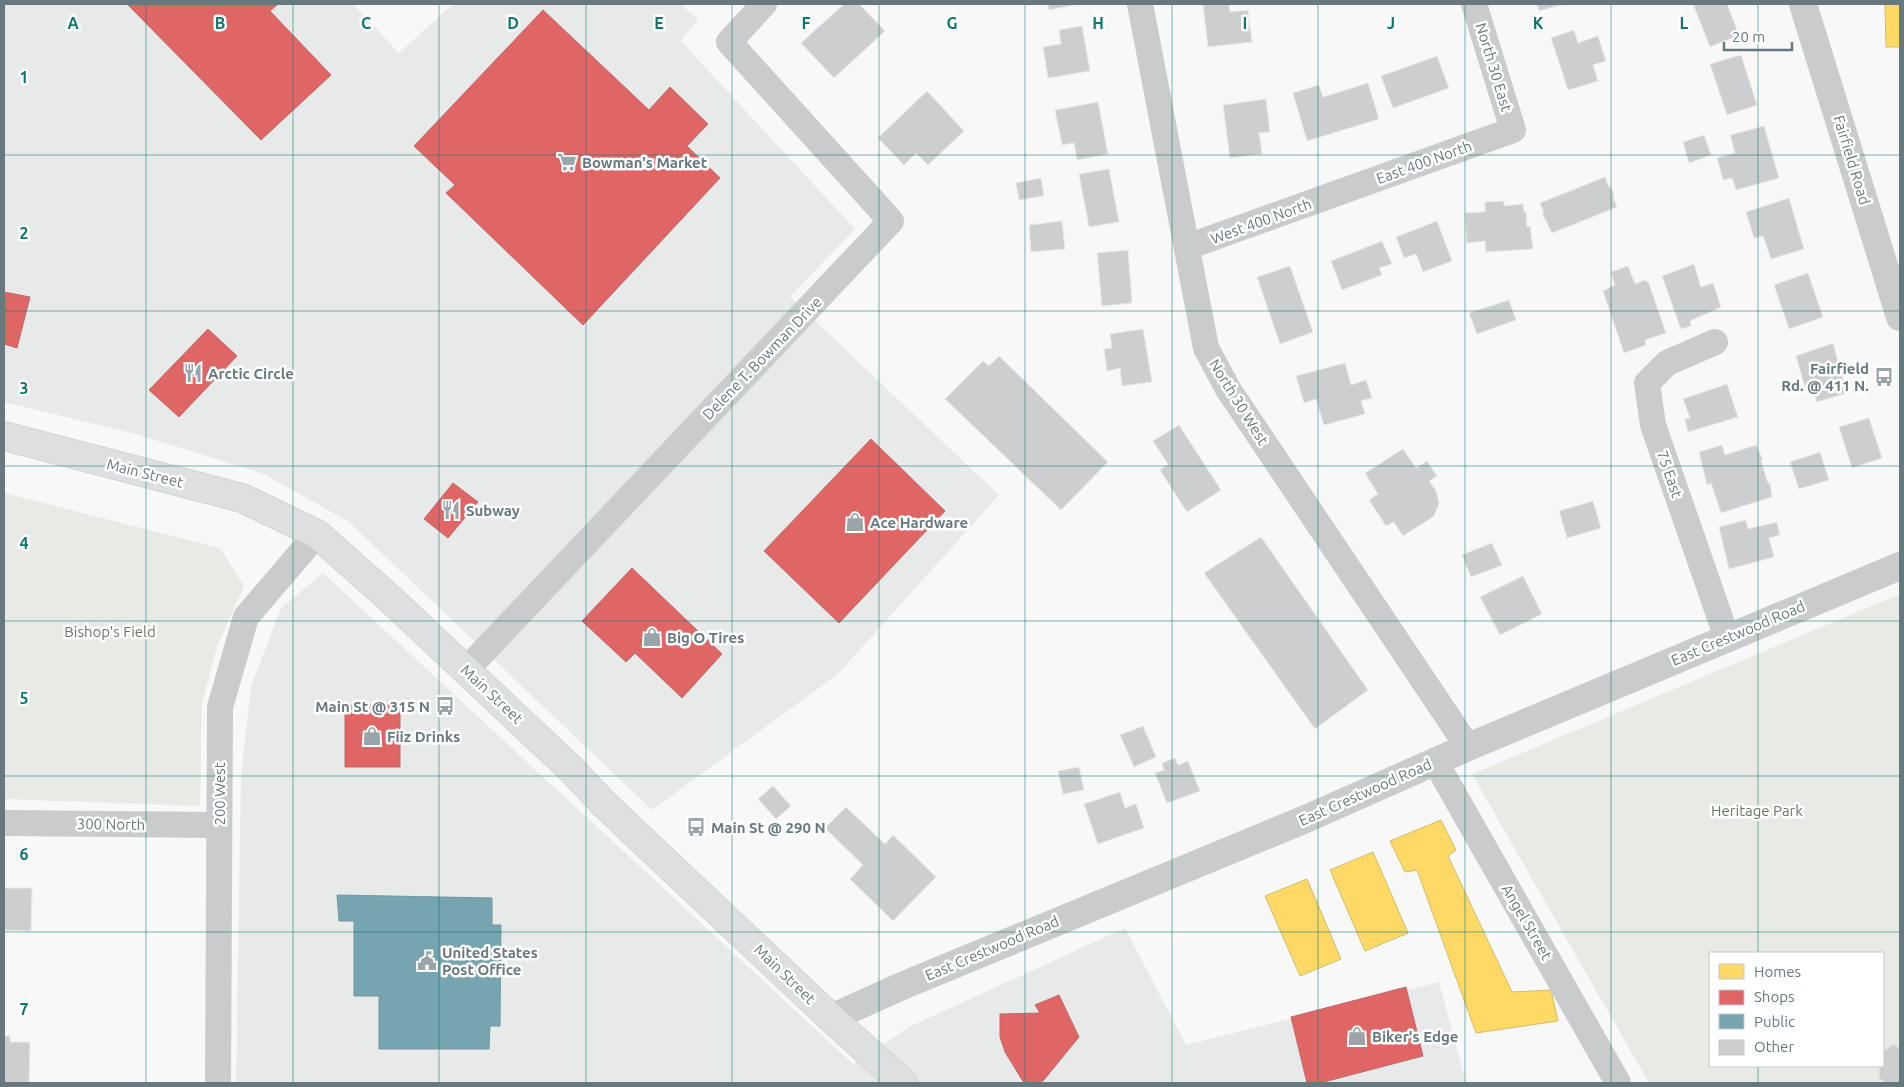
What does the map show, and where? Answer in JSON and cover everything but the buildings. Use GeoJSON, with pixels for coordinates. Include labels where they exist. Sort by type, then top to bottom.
{"type":"FeatureCollection","features":[{"type":"Feature","properties":{"kind":"main road","name":"Main Street"},"geometry":{"type":"LineString","coordinates":[[4,436],[242,498],[318,534],[466,670],[831,1018],[903,1083]]}},
{"type":"Feature","properties":{"kind":"street","name":"Delene T. Bowman Drive"},"geometry":{"type":"LineString","coordinates":[[466,670],[891,221],[729,42],[764,4]]}},
{"type":"Feature","properties":{"kind":"street","name":"North 30 West"},"geometry":{"type":"LineString","coordinates":[[1140,4],[1206,348],[1228,389],[1468,746]]}},
{"type":"Feature","properties":{"kind":"street","name":"North 30 East"},"geometry":{"type":"LineString","coordinates":[[1474,4],[1513,130]]}},
{"type":"Feature","properties":{"kind":"street","name":"Fairfield Road"},"geometry":{"type":"LineString","coordinates":[[1803,4],[1900,317]]}},
{"type":"Feature","properties":{"kind":"street","name":"East 400 North"},"geometry":{"type":"LineString","coordinates":[[1335,194],[1513,130]]}},
{"type":"Feature","properties":{"kind":"street","name":"West 400 North"},"geometry":{"type":"LineString","coordinates":[[1187,248],[1335,194]]}},
{"type":"Feature","properties":{"kind":"street","name":"75 East"},"geometry":{"type":"LineString","coordinates":[[1715,342],[1667,363],[1648,383],[1654,425],[1727,638]]}},
{"type":"Feature","properties":{"kind":"street","name":"200 West"},"geometry":{"type":"LineString","coordinates":[[218,1083],[220,707],[246,617],[318,534]]}},
{"type":"Feature","properties":{"kind":"street","name":"East Crestwood Road"},"geometry":{"type":"LineString","coordinates":[[831,1018],[920,978],[1308,818],[1468,746],[1900,566]]}},
{"type":"Feature","properties":{"kind":"street","name":"Angel Street"},"geometry":{"type":"LineString","coordinates":[[1435,761],[1618,1083]]}},
{"type":"Feature","properties":{"kind":"street","name":"300 North"},"geometry":{"type":"LineString","coordinates":[[4,823],[219,825]]}},
{"type":"Feature","properties":{"kind":"shaded area"},"geometry":{"type":"Polygon","coordinates":[[[4,4],[353,4],[399,53],[453,4],[680,4],[698,19],[681,41],[855,229],[790,297],[999,495],[838,674],[652,810],[349,522],[264,474],[136,434],[4,402],[4,4]]]}},
{"type":"Feature","properties":{"kind":"shaded area"},"geometry":{"type":"Polygon","coordinates":[[[323,573],[853,1064],[911,1026],[1125,928],[1186,1045],[1439,982],[1466,1083],[236,1083],[241,776],[251,686],[281,608],[323,573]]]}},
{"type":"Feature","properties":{"kind":"green space","name":"Bishop's Field"},"geometry":{"type":"Polygon","coordinates":[[[4,493],[220,548],[244,586],[217,647],[202,703],[200,806],[4,799],[4,493]]]}},
{"type":"Feature","properties":{"kind":"green space","name":"Heritage Park"},"geometry":{"type":"Polygon","coordinates":[[[1900,594],[1900,1083],[1649,1083],[1472,774],[1900,594]]]}},
{"type":"Feature","properties":{"kind":"place","name":"Bowman's Market"},"geometry":{"type":"Point","coordinates":[567,162]}},
{"type":"Feature","properties":{"kind":"place","name":"Arctic Circle"},"geometry":{"type":"Point","coordinates":[193,373]}},
{"type":"Feature","properties":{"kind":"place","name":"Fairfield Rd. @ 411 N."},"geometry":{"type":"Point","coordinates":[1884,377]}},
{"type":"Feature","properties":{"kind":"place","name":"Subway"},"geometry":{"type":"Point","coordinates":[451,510]}},
{"type":"Feature","properties":{"kind":"place","name":"Ace Hardware"},"geometry":{"type":"Point","coordinates":[855,522]}},
{"type":"Feature","properties":{"kind":"place","name":"Big O Tires"},"geometry":{"type":"Point","coordinates":[652,637]}},
{"type":"Feature","properties":{"kind":"place","name":"Main St @ 315 N"},"geometry":{"type":"Point","coordinates":[445,706]}},
{"type":"Feature","properties":{"kind":"place","name":"Fiiz Drinks"},"geometry":{"type":"Point","coordinates":[372,736]}},
{"type":"Feature","properties":{"kind":"place","name":"Main St @ 290 N"},"geometry":{"type":"Point","coordinates":[696,827]}},
{"type":"Feature","properties":{"kind":"place","name":"United States Post Office"},"geometry":{"type":"Point","coordinates":[427,961]}},
{"type":"Feature","properties":{"kind":"place","name":"Biker's Edge"},"geometry":{"type":"Point","coordinates":[1357,1036]}}]}
